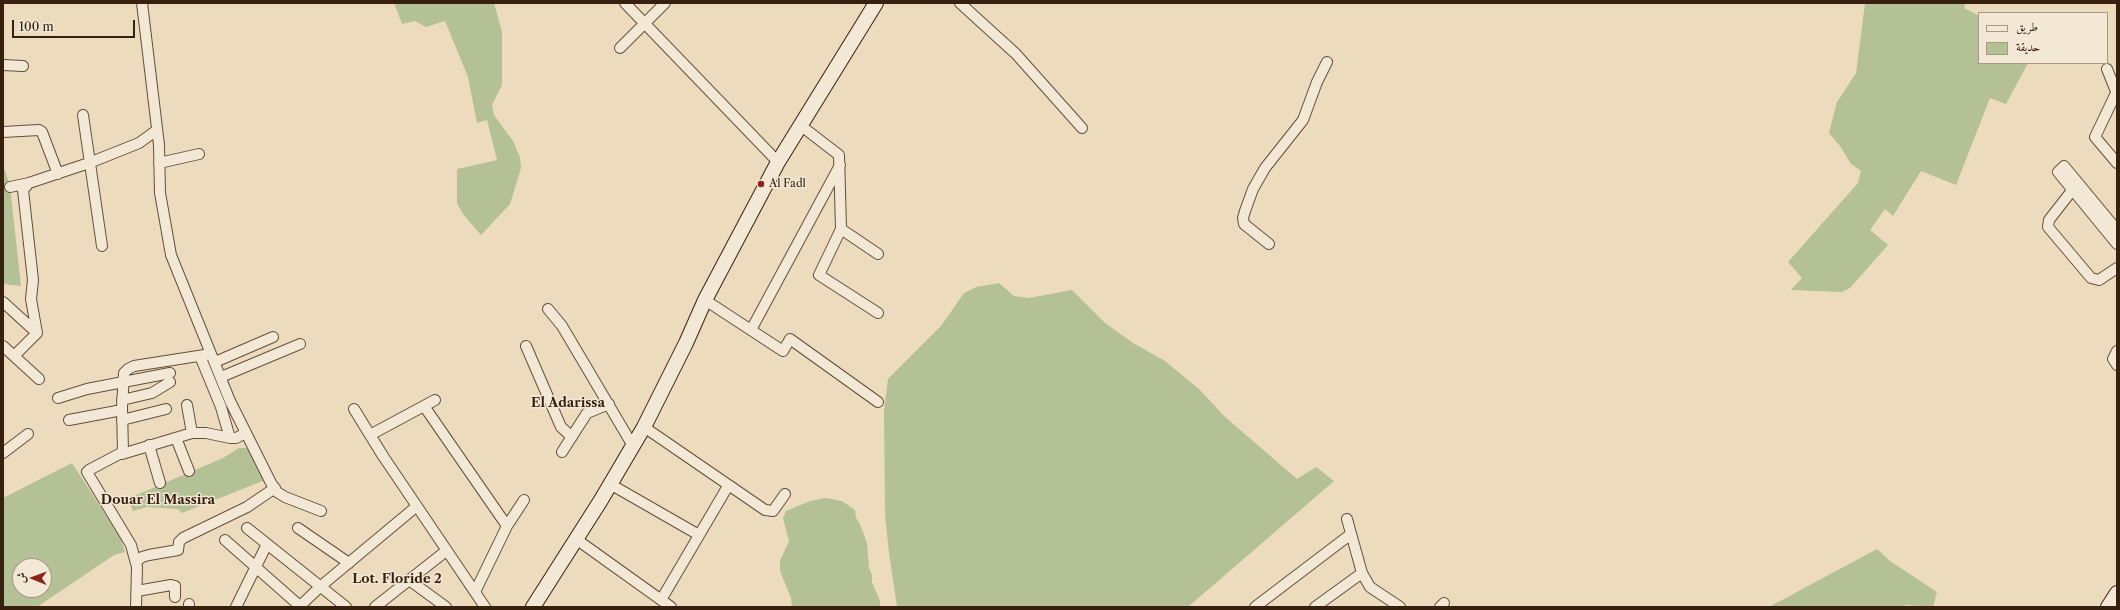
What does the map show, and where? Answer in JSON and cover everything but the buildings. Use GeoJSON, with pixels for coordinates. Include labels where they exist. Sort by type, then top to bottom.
{"type":"FeatureCollection","features":[{"type":"Feature","properties":{"kind":"street"},"geometry":{"type":"LineString","coordinates":[[142,3],[157,130],[160,193],[169,249],[221,377],[246,433],[275,488],[285,497],[321,511]]}},
{"type":"Feature","properties":{"kind":"street"},"geometry":{"type":"LineString","coordinates":[[624,3],[778,162]]}},
{"type":"Feature","properties":{"kind":"street"},"geometry":{"type":"LineString","coordinates":[[620,48],[665,3]]}},
{"type":"Feature","properties":{"kind":"street"},"geometry":{"type":"LineString","coordinates":[[533,607],[644,427],[686,343],[705,300],[778,162],[876,3]]}},
{"type":"Feature","properties":{"kind":"street"},"geometry":{"type":"LineString","coordinates":[[960,3],[1016,54],[1082,128]]}},
{"type":"Feature","properties":{"kind":"street"},"geometry":{"type":"LineString","coordinates":[[1269,244],[1244,224],[1245,211],[1253,189],[1265,168],[1303,120],[1317,82],[1327,62]]}},
{"type":"Feature","properties":{"kind":"street"},"geometry":{"type":"LineString","coordinates":[[3,65],[23,66]]}},
{"type":"Feature","properties":{"kind":"street"},"geometry":{"type":"LineString","coordinates":[[2107,69],[2116,94],[2095,137],[2117,163]]}},
{"type":"Feature","properties":{"kind":"street"},"geometry":{"type":"LineString","coordinates":[[83,115],[102,246]]}},
{"type":"Feature","properties":{"kind":"street"},"geometry":{"type":"LineString","coordinates":[[800,125],[839,155],[841,229],[819,275],[878,313]]}},
{"type":"Feature","properties":{"kind":"street"},"geometry":{"type":"LineString","coordinates":[[3,132],[39,130],[42,132],[58,174]]}},
{"type":"Feature","properties":{"kind":"street"},"geometry":{"type":"LineString","coordinates":[[10,188],[25,186],[89,164],[139,143],[157,130]]}},
{"type":"Feature","properties":{"kind":"street"},"geometry":{"type":"LineString","coordinates":[[159,163],[199,154]]}},
{"type":"Feature","properties":{"kind":"street"},"geometry":{"type":"LineString","coordinates":[[751,330],[840,165]]}},
{"type":"Feature","properties":{"kind":"street"},"geometry":{"type":"LineString","coordinates":[[2075,185],[2117,230]]}},
{"type":"Feature","properties":{"kind":"street"},"geometry":{"type":"LineString","coordinates":[[2075,185],[2117,244]]}},
{"type":"Feature","properties":{"kind":"street"},"geometry":{"type":"LineString","coordinates":[[2075,185],[2049,220],[2048,227],[2091,278],[2099,280],[2117,268]]}},
{"type":"Feature","properties":{"kind":"street"},"geometry":{"type":"LineString","coordinates":[[25,186],[33,280],[31,299],[37,332]]}},
{"type":"Feature","properties":{"kind":"street"},"geometry":{"type":"LineString","coordinates":[[841,229],[878,254]]}},
{"type":"Feature","properties":{"kind":"street"},"geometry":{"type":"LineString","coordinates":[[705,300],[782,351],[790,339],[878,402]]}},
{"type":"Feature","properties":{"kind":"street"},"geometry":{"type":"LineString","coordinates":[[3,302],[37,332]]}},
{"type":"Feature","properties":{"kind":"street"},"geometry":{"type":"LineString","coordinates":[[548,308],[562,326],[633,446]]}},
{"type":"Feature","properties":{"kind":"street"},"geometry":{"type":"LineString","coordinates":[[14,356],[37,332]]}},
{"type":"Feature","properties":{"kind":"street"},"geometry":{"type":"LineString","coordinates":[[122,454],[124,373],[134,366],[200,356],[213,358],[273,337]]}},
{"type":"Feature","properties":{"kind":"street"},"geometry":{"type":"LineString","coordinates":[[221,377],[300,344]]}},
{"type":"Feature","properties":{"kind":"street"},"geometry":{"type":"LineString","coordinates":[[3,346],[39,379]]}},
{"type":"Feature","properties":{"kind":"street"},"geometry":{"type":"LineString","coordinates":[[526,346],[561,427],[572,437]]}},
{"type":"Feature","properties":{"kind":"street"},"geometry":{"type":"LineString","coordinates":[[2117,351],[2113,359],[2117,365]]}},
{"type":"Feature","properties":{"kind":"street"},"geometry":{"type":"LineString","coordinates":[[200,356],[222,407],[230,438]]}},
{"type":"Feature","properties":{"kind":"street"},"geometry":{"type":"LineString","coordinates":[[58,398],[124,381],[170,378],[152,393],[122,410]]}},
{"type":"Feature","properties":{"kind":"street"},"geometry":{"type":"LineString","coordinates":[[370,435],[435,400]]}},
{"type":"Feature","properties":{"kind":"street"},"geometry":{"type":"LineString","coordinates":[[562,452],[587,413],[609,404]]}},
{"type":"Feature","properties":{"kind":"street"},"geometry":{"type":"LineString","coordinates":[[187,405],[192,433]]}},
{"type":"Feature","properties":{"kind":"street"},"geometry":{"type":"LineString","coordinates":[[424,406],[507,526]]}},
{"type":"Feature","properties":{"kind":"street"},"geometry":{"type":"LineString","coordinates":[[69,420],[122,410],[166,409]]}},
{"type":"Feature","properties":{"kind":"street"},"geometry":{"type":"LineString","coordinates":[[354,409],[446,551],[485,607]]}},
{"type":"Feature","properties":{"kind":"street"},"geometry":{"type":"LineString","coordinates":[[644,427],[765,510],[772,510],[785,494]]}},
{"type":"Feature","properties":{"kind":"street"},"geometry":{"type":"LineString","coordinates":[[136,607],[136,562],[131,545],[87,474],[89,470],[122,454],[192,433],[206,433],[236,438],[246,433]]}},
{"type":"Feature","properties":{"kind":"street"},"geometry":{"type":"LineString","coordinates":[[3,453],[28,434]]}},
{"type":"Feature","properties":{"kind":"street"},"geometry":{"type":"LineString","coordinates":[[176,438],[189,471]]}},
{"type":"Feature","properties":{"kind":"street"},"geometry":{"type":"LineString","coordinates":[[149,445],[160,483]]}},
{"type":"Feature","properties":{"kind":"street"},"geometry":{"type":"LineString","coordinates":[[610,484],[699,535]]}},
{"type":"Feature","properties":{"kind":"street"},"geometry":{"type":"LineString","coordinates":[[661,600],[728,486]]}},
{"type":"Feature","properties":{"kind":"street"},"geometry":{"type":"LineString","coordinates":[[136,562],[142,557],[149,555],[178,550],[179,542],[183,538],[247,506],[275,488]]}},
{"type":"Feature","properties":{"kind":"street"},"geometry":{"type":"LineString","coordinates":[[475,592],[507,526],[524,500]]}},
{"type":"Feature","properties":{"kind":"street"},"geometry":{"type":"LineString","coordinates":[[225,540],[255,568],[301,606],[321,586],[417,506]]}},
{"type":"Feature","properties":{"kind":"street"},"geometry":{"type":"LineString","coordinates":[[1347,518],[1362,573],[1370,587],[1385,604],[1400,607]]}},
{"type":"Feature","properties":{"kind":"street"},"geometry":{"type":"LineString","coordinates":[[247,528],[346,607]]}},
{"type":"Feature","properties":{"kind":"street"},"geometry":{"type":"LineString","coordinates":[[298,528],[349,563]]}},
{"type":"Feature","properties":{"kind":"street"},"geometry":{"type":"LineString","coordinates":[[1255,607],[1351,534]]}},
{"type":"Feature","properties":{"kind":"street"},"geometry":{"type":"LineString","coordinates":[[576,539],[672,607]]}},
{"type":"Feature","properties":{"kind":"street"},"geometry":{"type":"LineString","coordinates":[[236,607],[267,544]]}},
{"type":"Feature","properties":{"kind":"street"},"geometry":{"type":"LineString","coordinates":[[375,607],[446,551]]}},
{"type":"Feature","properties":{"kind":"street"},"geometry":{"type":"LineString","coordinates":[[1315,607],[1362,573]]}},
{"type":"Feature","properties":{"kind":"street"},"geometry":{"type":"LineString","coordinates":[[409,580],[446,607]]}},
{"type":"Feature","properties":{"kind":"street"},"geometry":{"type":"LineString","coordinates":[[137,591],[171,585],[175,586],[175,597]]}},
{"type":"Feature","properties":{"kind":"street"},"geometry":{"type":"LineString","coordinates":[[2108,607],[2117,593]]}},
{"type":"Feature","properties":{"kind":"green space"},"geometry":{"type":"Polygon","coordinates":[[[394,3],[494,3],[502,32],[502,85],[492,105],[494,115],[513,141],[520,157],[521,168],[510,204],[481,235],[463,214],[457,203],[457,169],[497,160],[487,120],[477,123],[468,77],[445,21],[426,27],[415,21],[402,24],[394,3]]]}},
{"type":"Feature","properties":{"kind":"green space"},"geometry":{"type":"Polygon","coordinates":[[[1865,3],[1966,3],[1964,8],[1978,15],[1978,64],[2027,64],[2006,104],[1990,98],[1956,185],[1921,171],[1893,216],[1885,209],[1870,230],[1888,245],[1850,288],[1842,292],[1791,290],[1802,278],[1788,262],[1858,183],[1861,171],[1851,164],[1840,146],[1829,133],[1837,102],[1856,73],[1865,3]]]}},
{"type":"Feature","properties":{"kind":"green space"},"geometry":{"type":"Polygon","coordinates":[[[3,170],[5,170],[10,187],[21,286],[3,284],[3,170]]]}},
{"type":"Feature","properties":{"kind":"green space"},"geometry":{"type":"Polygon","coordinates":[[[999,283],[1014,296],[1029,298],[1072,290],[1105,323],[1133,343],[1165,361],[1200,390],[1224,416],[1297,479],[1316,467],[1334,481],[1188,607],[897,607],[885,514],[884,411],[888,379],[941,326],[964,293],[976,287],[999,283]]]}},
{"type":"Feature","properties":{"kind":"green space"},"geometry":{"type":"Polygon","coordinates":[[[239,448],[247,448],[250,451],[265,480],[182,513],[178,509],[147,507],[133,511],[127,499],[223,458],[239,448]]]}},
{"type":"Feature","properties":{"kind":"green space"},"geometry":{"type":"Polygon","coordinates":[[[72,463],[120,537],[125,552],[114,555],[52,597],[52,558],[12,558],[12,598],[50,598],[37,607],[3,607],[3,498],[72,463]]]}},
{"type":"Feature","properties":{"kind":"green space"},"geometry":{"type":"Polygon","coordinates":[[[826,498],[842,501],[855,510],[856,518],[860,524],[867,543],[869,568],[872,575],[872,582],[880,601],[880,607],[792,607],[791,598],[780,571],[780,561],[789,541],[783,518],[786,511],[810,501],[826,498]]]}},
{"type":"Feature","properties":{"kind":"green space"},"geometry":{"type":"Polygon","coordinates":[[[1877,549],[1890,561],[1937,592],[1933,607],[1906,605],[1905,607],[1769,607],[1877,549]]]}},
{"type":"Feature","properties":{"kind":"place","name":"Al Fadl"},"geometry":{"type":"Point","coordinates":[761,184]}},
{"type":"Feature","properties":{"kind":"district","name":"El Adarissa"},"geometry":{"type":"Point","coordinates":[568,403]}},
{"type":"Feature","properties":{"kind":"district","name":"Douar El Massira"},"geometry":{"type":"Point","coordinates":[158,500]}},
{"type":"Feature","properties":{"kind":"district","name":"Lot. Floride 2"},"geometry":{"type":"Point","coordinates":[397,579]}}]}
